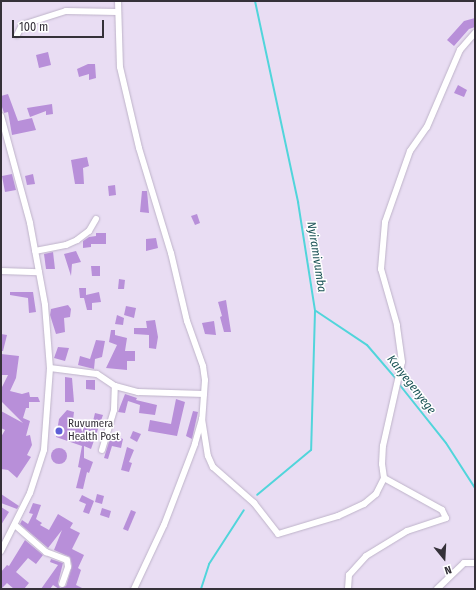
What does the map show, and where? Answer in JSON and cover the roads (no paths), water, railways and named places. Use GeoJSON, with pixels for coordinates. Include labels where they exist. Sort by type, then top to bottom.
{"type":"FeatureCollection","features":[{"type":"Feature","properties":{"kind":"street"},"geometry":{"type":"LineString","coordinates":[[118,1],[117,12],[120,67],[139,148],[171,254],[187,321],[203,366],[204,394],[202,419],[206,449],[213,467],[254,503],[278,534],[318,524],[364,504],[376,494],[384,478],[383,446],[402,362],[397,325],[382,278],[385,222],[410,151],[427,127],[460,50],[475,33]]}},
{"type":"Feature","properties":{"kind":"street"},"geometry":{"type":"LineString","coordinates":[[17,35],[22,25],[66,11],[117,12]]}},
{"type":"Feature","properties":{"kind":"street"},"geometry":{"type":"LineString","coordinates":[[1,116],[25,201],[35,251],[47,322],[50,368],[44,450],[16,526],[1,551]]}},
{"type":"Feature","properties":{"kind":"street"},"geometry":{"type":"LineString","coordinates":[[35,251],[66,245],[77,240],[89,231],[96,219]]}},
{"type":"Feature","properties":{"kind":"street"},"geometry":{"type":"LineString","coordinates":[[1,271],[38,272]]}},
{"type":"Feature","properties":{"kind":"street"},"geometry":{"type":"LineString","coordinates":[[50,368],[97,374],[115,386],[127,390],[162,394],[204,394]]}},
{"type":"Feature","properties":{"kind":"street"},"geometry":{"type":"LineString","coordinates":[[102,450],[114,410],[115,386]]}},
{"type":"Feature","properties":{"kind":"street"},"geometry":{"type":"LineString","coordinates":[[134,589],[166,518],[202,419]]}},
{"type":"Feature","properties":{"kind":"street"},"geometry":{"type":"LineString","coordinates":[[348,589],[349,575],[366,556],[407,531],[446,518],[442,510],[384,478]]}},
{"type":"Feature","properties":{"kind":"street"},"geometry":{"type":"LineString","coordinates":[[16,526],[46,552],[68,560],[68,567],[62,584]]}},
{"type":"Feature","properties":{"kind":"street"},"geometry":{"type":"LineString","coordinates":[[437,589],[464,562],[475,563]]}},
{"type":"Feature","properties":{"kind":"waterway","name":"Nyiramivumba"},"geometry":{"type":"LineString","coordinates":[[255,1],[298,202],[315,311],[311,450],[257,495]]}},
{"type":"Feature","properties":{"kind":"waterway","name":"Kanyegenyege"},"geometry":{"type":"LineString","coordinates":[[316,311],[367,345],[397,380]]}},
{"type":"Feature","properties":{"kind":"waterway","name":"Kanyegenyege"},"geometry":{"type":"LineString","coordinates":[[399,384],[446,443],[475,488]]}},
{"type":"Feature","properties":{"kind":"waterway","name":"Nyiramivumba"},"geometry":{"type":"LineString","coordinates":[[201,589],[209,564],[244,510]]}},
{"type":"Feature","properties":{"kind":"place","name":"Ruvumera Health Post"},"geometry":{"type":"Point","coordinates":[59,431]}}]}
